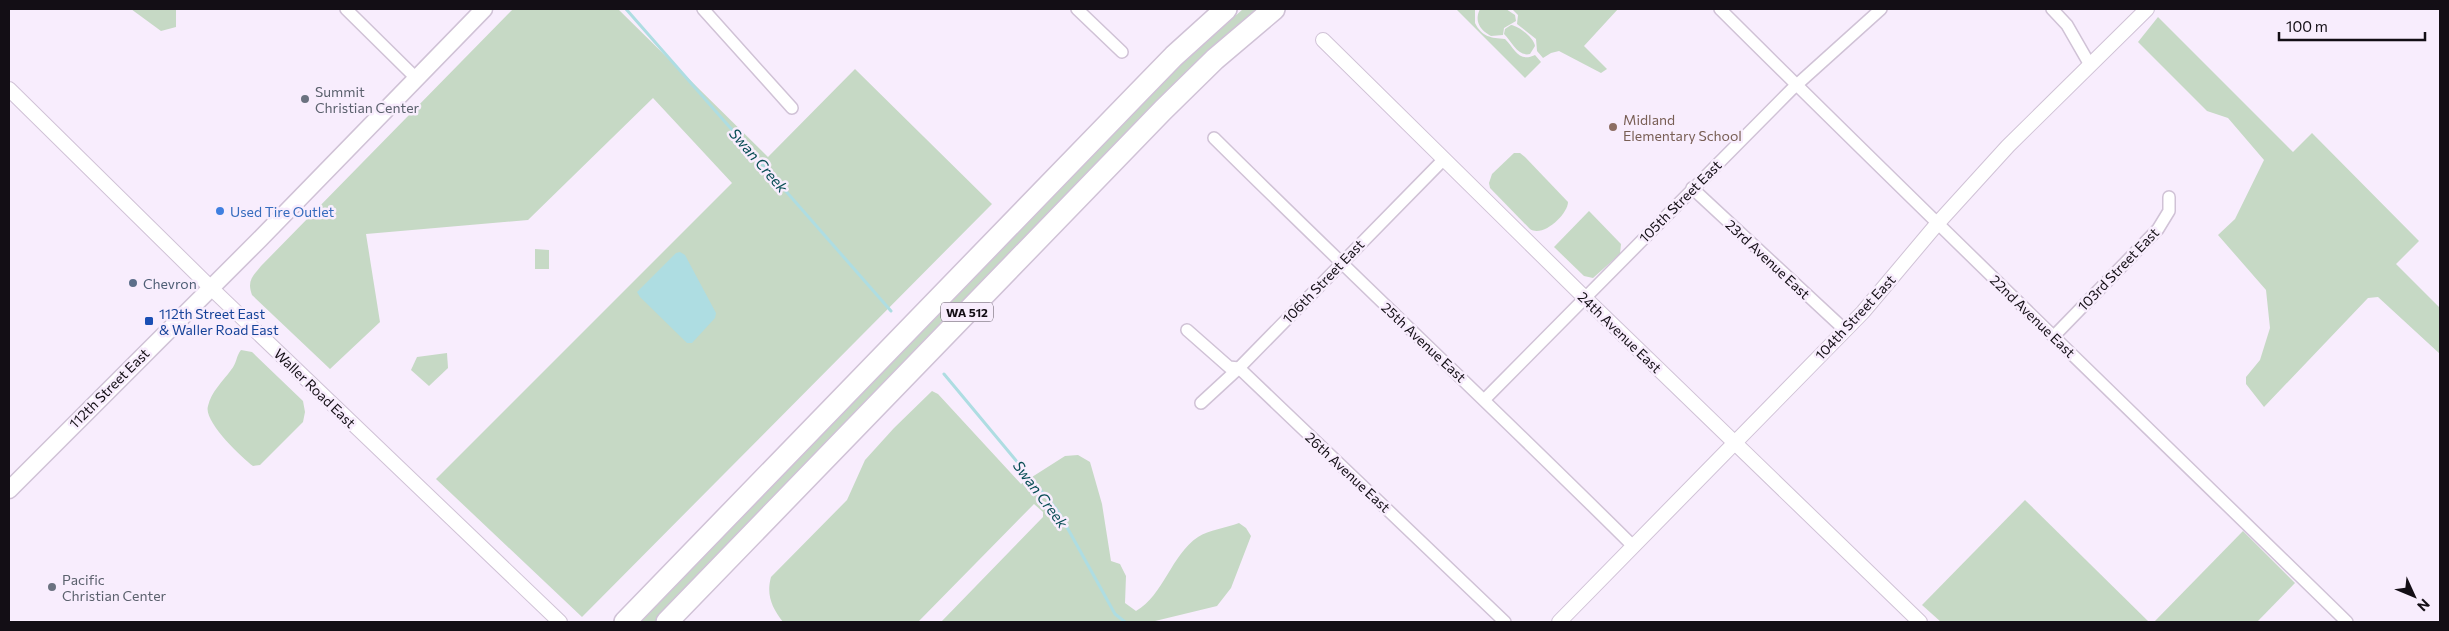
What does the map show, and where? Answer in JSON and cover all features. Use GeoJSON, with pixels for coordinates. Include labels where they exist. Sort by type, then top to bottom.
{"type":"FeatureCollection","features":[{"type":"Feature","properties":{"kind":"highway"},"geometry":{"type":"LineString","coordinates":[[1174,56],[1214,9]]}},
{"type":"Feature","properties":{"kind":"highway","name":"WA 512"},"geometry":{"type":"LineString","coordinates":[[625,622],[1174,56],[1226,9]]}},
{"type":"Feature","properties":{"kind":"highway","name":"WA 512"},"geometry":{"type":"LineString","coordinates":[[667,622],[1180,93],[1274,9]]}},
{"type":"Feature","properties":{"kind":"main road","name":"112th Street East"},"geometry":{"type":"LineString","coordinates":[[9,490],[484,9]]}},
{"type":"Feature","properties":{"kind":"street"},"geometry":{"type":"LineString","coordinates":[[346,9],[416,78]]}},
{"type":"Feature","properties":{"kind":"street"},"geometry":{"type":"LineString","coordinates":[[703,9],[792,108]]}},
{"type":"Feature","properties":{"kind":"street"},"geometry":{"type":"LineString","coordinates":[[1078,9],[1122,52]]}},
{"type":"Feature","properties":{"kind":"street","name":"22nd Avenue East"},"geometry":{"type":"LineString","coordinates":[[1720,9],[1937,224],[2346,622]]}},
{"type":"Feature","properties":{"kind":"street","name":"105th Street East"},"geometry":{"type":"LineString","coordinates":[[1485,399],[1796,85],[1881,9]]}},
{"type":"Feature","properties":{"kind":"street"},"geometry":{"type":"LineString","coordinates":[[2052,9],[2067,25],[2090,65]]}},
{"type":"Feature","properties":{"kind":"street","name":"104th Street East"},"geometry":{"type":"LineString","coordinates":[[1559,622],[1845,330],[2008,146],[2147,9]]}},
{"type":"Feature","properties":{"kind":"street","name":"24th Avenue East"},"geometry":{"type":"LineString","coordinates":[[1323,40],[1584,297],[1920,622]]}},
{"type":"Feature","properties":{"kind":"street","name":"Waller Road East"},"geometry":{"type":"LineString","coordinates":[[9,89],[210,287],[560,622]]}},
{"type":"Feature","properties":{"kind":"street","name":"25th Avenue East"},"geometry":{"type":"LineString","coordinates":[[1214,138],[1340,263],[1485,399],[1634,546]]}},
{"type":"Feature","properties":{"kind":"street","name":"106th Street East"},"geometry":{"type":"LineString","coordinates":[[1201,403],[1239,368],[1444,159]]}},
{"type":"Feature","properties":{"kind":"street","name":"23rd Avenue East"},"geometry":{"type":"LineString","coordinates":[[1692,188],[1845,330]]}},
{"type":"Feature","properties":{"kind":"street","name":"103rd Street East"},"geometry":{"type":"LineString","coordinates":[[2054,336],[2158,229],[2169,211],[2169,197]]}},
{"type":"Feature","properties":{"kind":"street","name":"26th Avenue East"},"geometry":{"type":"LineString","coordinates":[[1187,330],[1229,366],[1239,368],[1505,622]]}},
{"type":"Feature","properties":{"kind":"shaded area"},"geometry":{"type":"Polygon","coordinates":[[[131,9],[176,9],[176,27],[161,31],[131,9]]]}},
{"type":"Feature","properties":{"kind":"shaded area"},"geometry":{"type":"Polygon","coordinates":[[[513,9],[618,9],[768,157],[855,69],[992,204],[582,617],[436,479],[732,183],[653,98],[528,220],[366,234],[380,322],[330,369],[252,295],[250,286],[253,276],[261,266],[513,9]]]}},
{"type":"Feature","properties":{"kind":"shaded area"},"geometry":{"type":"Polygon","coordinates":[[[1243,9],[1260,9],[856,414],[655,622],[637,622],[1171,74],[1243,9]]]}},
{"type":"Feature","properties":{"kind":"shaded area"},"geometry":{"type":"Polygon","coordinates":[[[1456,9],[1475,9],[1475,23],[1484,34],[1505,39],[1521,56],[1530,57],[1535,55],[1541,62],[1525,78],[1456,9]]]}},
{"type":"Feature","properties":{"kind":"shaded area"},"geometry":{"type":"Polygon","coordinates":[[[1480,9],[1506,9],[1515,15],[1516,21],[1504,28],[1503,35],[1491,36],[1479,25],[1478,13],[1480,9]]]}},
{"type":"Feature","properties":{"kind":"shaded area"},"geometry":{"type":"Polygon","coordinates":[[[1512,9],[1618,9],[1584,46],[1607,69],[1601,73],[1559,51],[1543,58],[1537,51],[1536,39],[1517,24],[1518,15],[1512,9]]]}},
{"type":"Feature","properties":{"kind":"shaded area"},"geometry":{"type":"Polygon","coordinates":[[[2158,17],[2293,152],[2312,133],[2419,241],[2396,264],[2440,308],[2440,354],[2378,297],[2368,298],[2264,407],[2246,384],[2246,377],[2260,360],[2270,328],[2266,290],[2218,235],[2235,219],[2264,160],[2228,118],[2207,111],[2138,42],[2158,17]]]}},
{"type":"Feature","properties":{"kind":"shaded area"},"geometry":{"type":"Polygon","coordinates":[[[1511,25],[1522,30],[1532,39],[1535,46],[1530,54],[1519,51],[1504,34],[1505,29],[1511,25]]]}},
{"type":"Feature","properties":{"kind":"shaded area"},"geometry":{"type":"Polygon","coordinates":[[[1514,153],[1520,153],[1525,157],[1568,202],[1564,213],[1548,228],[1535,231],[1530,229],[1490,188],[1489,183],[1492,174],[1514,153]]]}},
{"type":"Feature","properties":{"kind":"shaded area"},"geometry":{"type":"Polygon","coordinates":[[[1589,211],[1621,244],[1620,254],[1593,278],[1584,276],[1554,247],[1589,211]]]}},
{"type":"Feature","properties":{"kind":"shaded area"},"geometry":{"type":"Polygon","coordinates":[[[535,249],[549,250],[549,269],[535,269],[535,249]]]}},
{"type":"Feature","properties":{"kind":"shaded area"},"geometry":{"type":"Polygon","coordinates":[[[680,252],[685,255],[716,313],[715,318],[692,343],[687,343],[637,292],[676,253],[680,252]]]}},
{"type":"Feature","properties":{"kind":"shaded area"},"geometry":{"type":"Polygon","coordinates":[[[241,350],[252,352],[303,401],[305,412],[303,422],[260,465],[253,466],[224,438],[208,413],[208,406],[212,396],[233,367],[241,350]]]}},
{"type":"Feature","properties":{"kind":"shaded area"},"geometry":{"type":"Polygon","coordinates":[[[447,353],[448,368],[429,386],[411,370],[417,357],[447,353]]]}},
{"type":"Feature","properties":{"kind":"shaded area"},"geometry":{"type":"Polygon","coordinates":[[[932,391],[938,394],[1021,484],[1065,456],[1078,455],[1090,462],[1102,504],[1111,561],[1120,564],[1126,576],[1125,603],[1136,611],[1154,595],[1181,554],[1198,537],[1239,523],[1246,528],[1251,536],[1231,588],[1217,606],[1151,622],[941,622],[1043,517],[1043,512],[1034,504],[918,622],[783,622],[771,601],[769,590],[771,577],[847,500],[865,460],[932,391]]]}},
{"type":"Feature","properties":{"kind":"shaded area"},"geometry":{"type":"Polygon","coordinates":[[[2025,500],[2149,622],[1941,622],[1922,605],[2025,500]]]}},
{"type":"Feature","properties":{"kind":"shaded area"},"geometry":{"type":"Polygon","coordinates":[[[2243,531],[2295,583],[2257,622],[2154,622],[2243,531]]]}},
{"type":"Feature","properties":{"kind":"waterway","name":"Swan Creek"},"geometry":{"type":"LineString","coordinates":[[626,9],[891,311]]}},
{"type":"Feature","properties":{"kind":"waterway","name":"Swan Creek"},"geometry":{"type":"LineString","coordinates":[[944,374],[1058,511],[1115,614],[1125,622]]}},
{"type":"Feature","properties":{"kind":"place","name":"Summit Christian Center"},"geometry":{"type":"Point","coordinates":[305,99]}},
{"type":"Feature","properties":{"kind":"place","name":"Midland Elementary School"},"geometry":{"type":"Point","coordinates":[1613,127]}},
{"type":"Feature","properties":{"kind":"place","name":"Used Tire Outlet"},"geometry":{"type":"Point","coordinates":[220,211]}},
{"type":"Feature","properties":{"kind":"place","name":"Chevron"},"geometry":{"type":"Point","coordinates":[133,283]}},
{"type":"Feature","properties":{"kind":"place","name":"112th Street East & Waller Road East"},"geometry":{"type":"Point","coordinates":[149,321]}},
{"type":"Feature","properties":{"kind":"place","name":"Pacific Christian Center"},"geometry":{"type":"Point","coordinates":[52,587]}}]}
